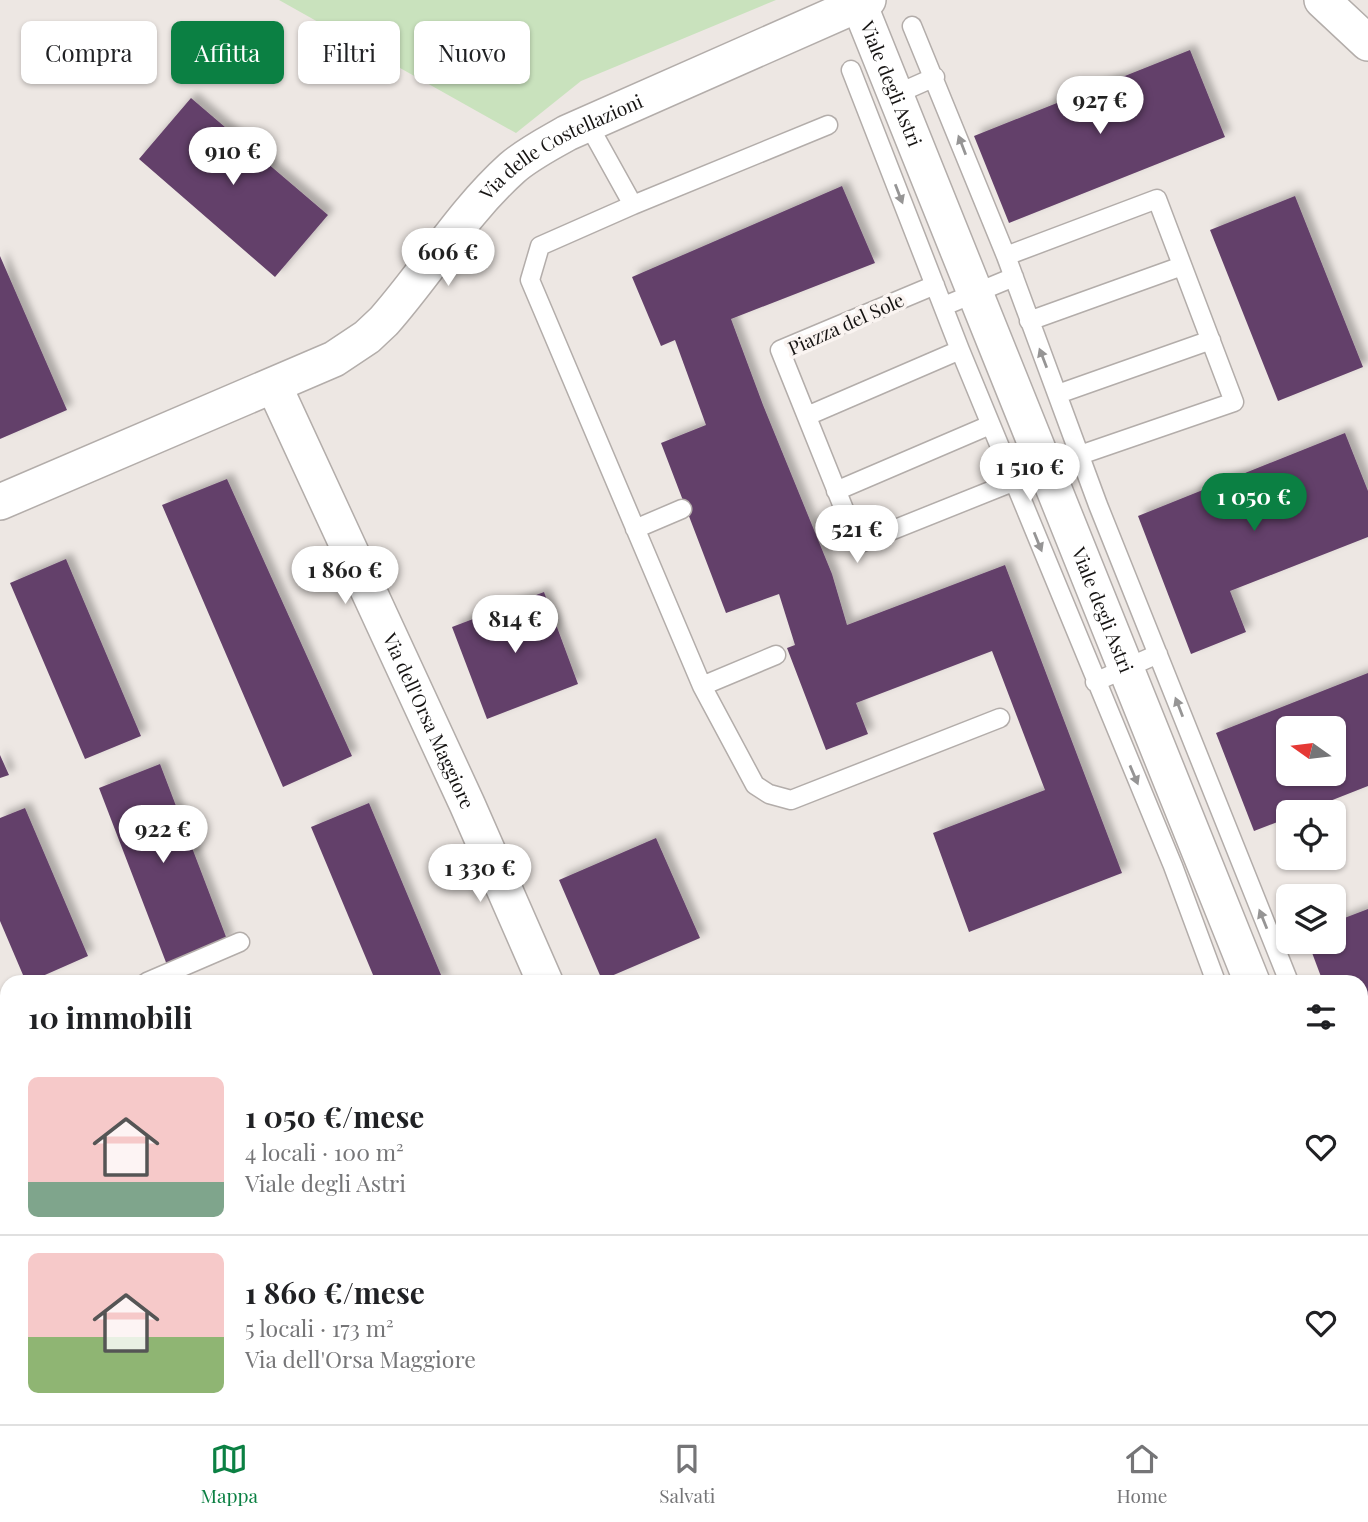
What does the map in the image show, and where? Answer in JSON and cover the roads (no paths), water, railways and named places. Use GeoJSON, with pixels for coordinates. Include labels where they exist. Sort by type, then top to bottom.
{"type":"FeatureCollection","features":[{"type":"Feature","properties":{"kind":"street"},"geometry":{"type":"LineString","coordinates":[[1322,0],[1368,43]]}},
{"type":"Feature","properties":{"kind":"street","name":"Viale degli Astri"},"geometry":{"type":"LineString","coordinates":[[864,2],[881,101],[976,292],[1249,975]]}},
{"type":"Feature","properties":{"kind":"street","name":"Via delle Costellazioni"},"geometry":{"type":"LineString","coordinates":[[0,502],[334,359],[367,337],[409,292],[500,180],[539,149],[588,124],[864,2]]}},
{"type":"Feature","properties":{"kind":"street","name":"Via dell'Orsa Maggiore"},"geometry":{"type":"LineString","coordinates":[[274,386],[467,804],[542,975]]}},
{"type":"Feature","properties":{"kind":"lane"},"geometry":{"type":"LineString","coordinates":[[912,26],[1006,256],[1080,455],[1286,975]]}},
{"type":"Feature","properties":{"kind":"lane"},"geometry":{"type":"LineString","coordinates":[[851,70],[881,101],[935,285],[1095,682],[1173,866],[1213,975]]}},
{"type":"Feature","properties":{"kind":"lane"},"geometry":{"type":"LineString","coordinates":[[881,101],[935,77]]}},
{"type":"Feature","properties":{"kind":"lane"},"geometry":{"type":"LineString","coordinates":[[588,124],[633,205]]}},
{"type":"Feature","properties":{"kind":"lane"},"geometry":{"type":"LineString","coordinates":[[828,125],[540,246],[530,281],[702,686],[755,785],[769,794],[791,800],[1000,718]]}},
{"type":"Feature","properties":{"kind":"lane","name":"Piazza del Sole"},"geometry":{"type":"LineString","coordinates":[[935,285],[780,350],[858,544],[1080,455],[1234,402],[1157,199],[1006,256]]}},
{"type":"Feature","properties":{"kind":"lane"},"geometry":{"type":"LineString","coordinates":[[1029,321],[1182,266]]}},
{"type":"Feature","properties":{"kind":"lane"},"geometry":{"type":"LineString","coordinates":[[944,306],[1014,277]]}},
{"type":"Feature","properties":{"kind":"lane"},"geometry":{"type":"LineString","coordinates":[[1058,394],[1211,340]]}},
{"type":"Feature","properties":{"kind":"lane"},"geometry":{"type":"LineString","coordinates":[[807,416],[960,350]]}},
{"type":"Feature","properties":{"kind":"lane"},"geometry":{"type":"LineString","coordinates":[[836,491],[990,425]]}},
{"type":"Feature","properties":{"kind":"lane"},"geometry":{"type":"LineString","coordinates":[[635,529],[682,509]]}},
{"type":"Feature","properties":{"kind":"lane"},"geometry":{"type":"LineString","coordinates":[[1095,682],[1158,654]]}},
{"type":"Feature","properties":{"kind":"lane"},"geometry":{"type":"LineString","coordinates":[[702,686],[776,655]]}},
{"type":"Feature","properties":{"kind":"lane"},"geometry":{"type":"LineString","coordinates":[[163,975],[240,942]]}}]}
